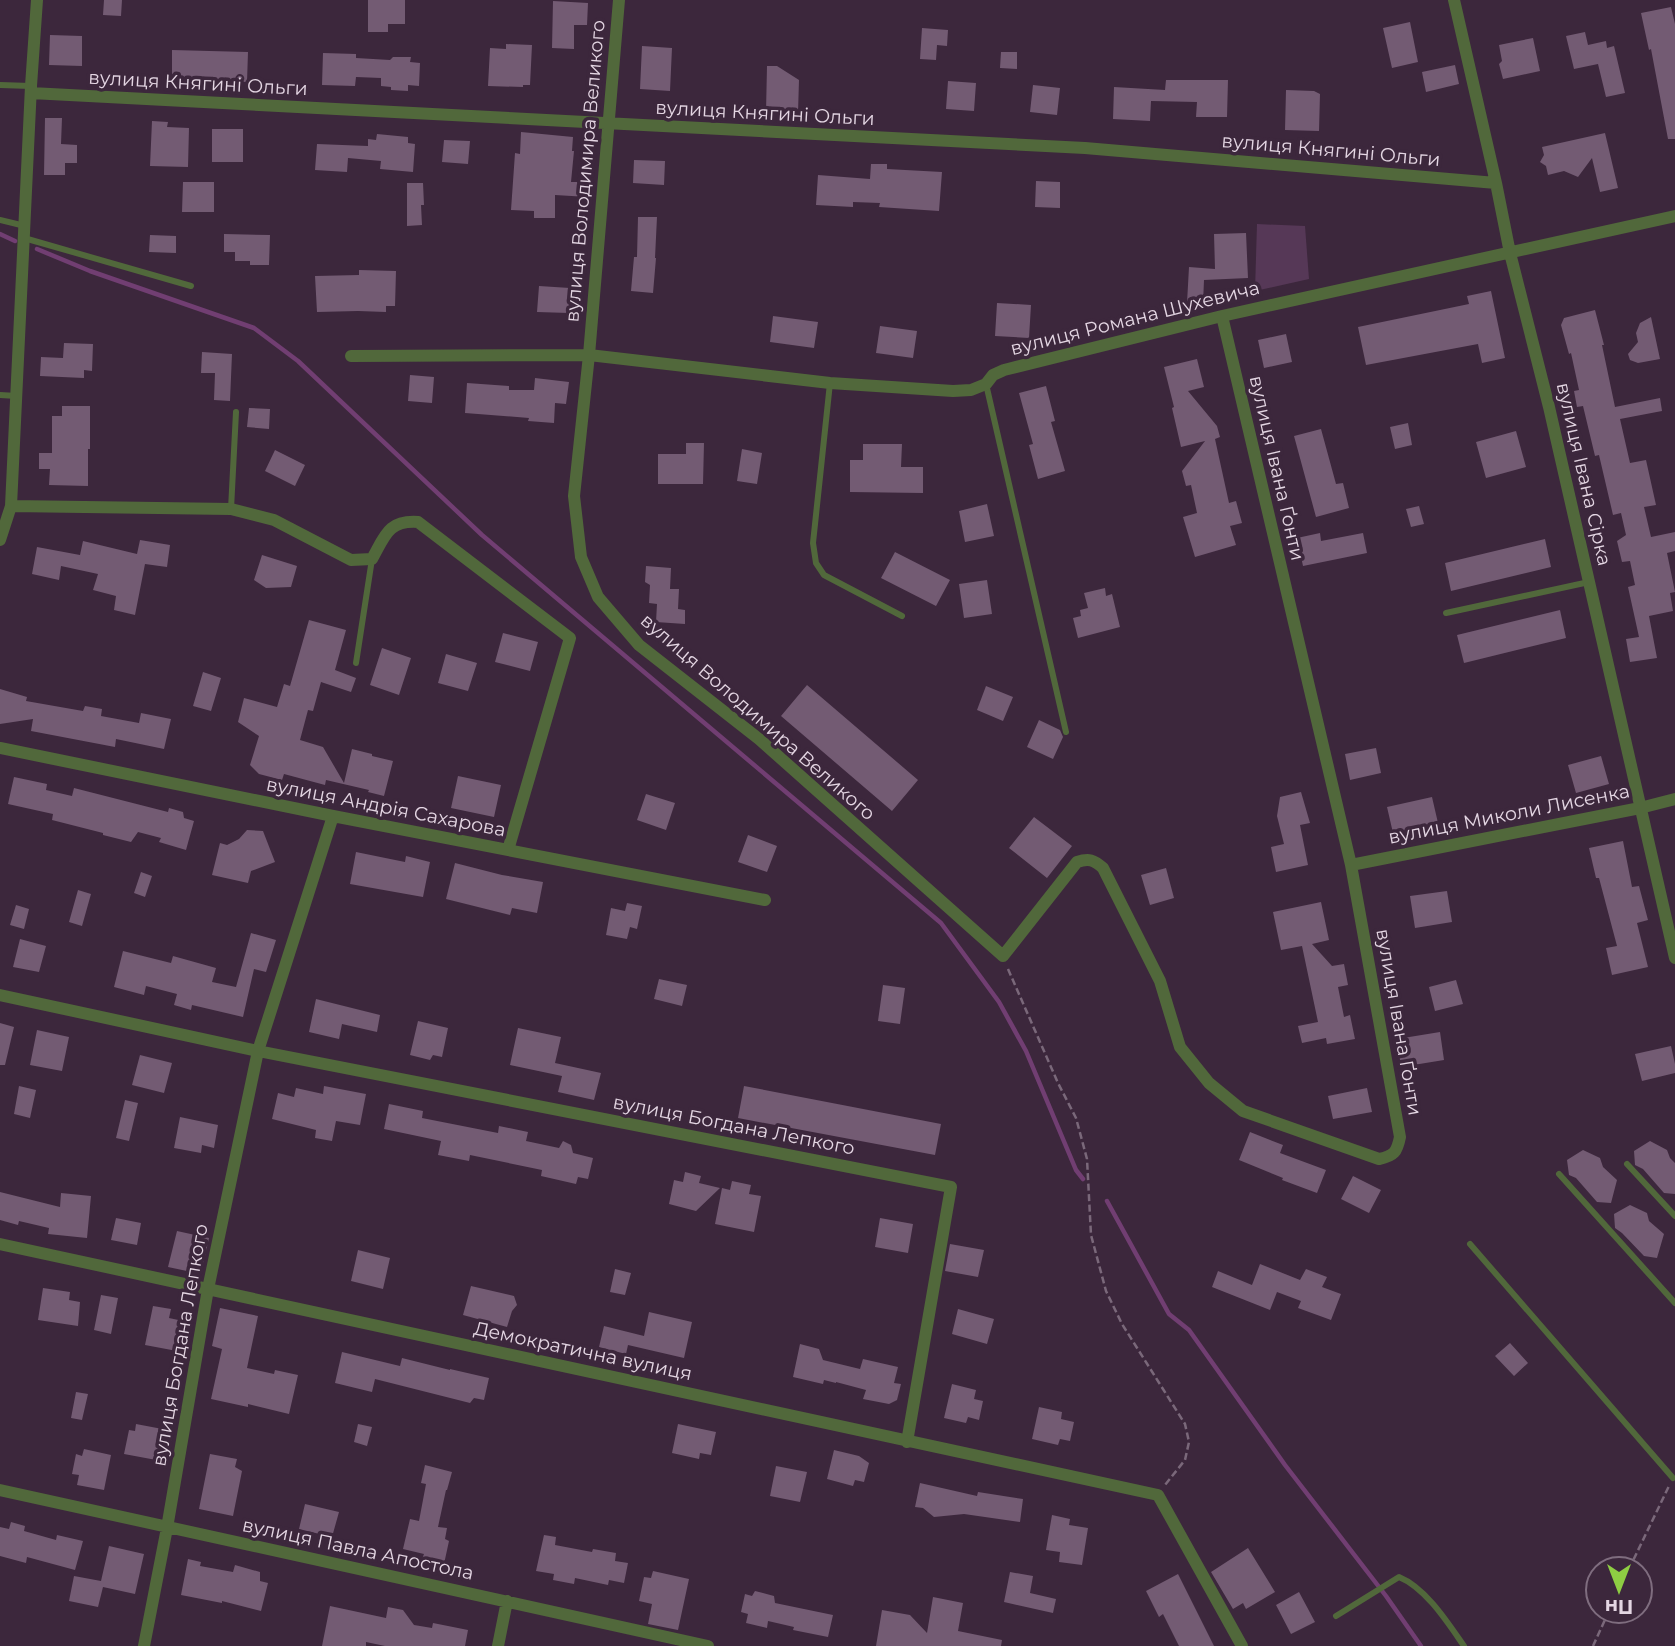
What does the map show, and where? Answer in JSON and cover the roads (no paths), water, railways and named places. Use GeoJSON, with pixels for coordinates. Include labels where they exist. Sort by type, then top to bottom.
{"type":"FeatureCollection","features":[{"type":"Feature","properties":{"kind":"street"},"geometry":{"type":"LineString","coordinates":[[0,540],[12,506],[37,0]]}},
{"type":"Feature","properties":{"kind":"street","name":"вулиця Володимира Великого"},"geometry":{"type":"LineString","coordinates":[[619,0],[610,124],[574,496],[581,557],[598,597],[639,645],[759,740],[1003,956]]}},
{"type":"Feature","properties":{"kind":"street","name":"вулиця Івана Сірка"},"geometry":{"type":"LineString","coordinates":[[1454,0],[1510,253],[1549,407],[1675,958]]}},
{"type":"Feature","properties":{"kind":"street","name":"вулиця Княгині Ольги"},"geometry":{"type":"LineString","coordinates":[[31,90],[610,124],[1085,148],[1496,183]]}},
{"type":"Feature","properties":{"kind":"street","name":"вулиця Романа Шухевича"},"geometry":{"type":"LineString","coordinates":[[351,356],[589,355],[830,383],[971,390],[986,384],[993,375],[1004,370],[1222,316],[1675,216]]}},
{"type":"Feature","properties":{"kind":"street","name":"вулиця Івана Ґонти"},"geometry":{"type":"LineString","coordinates":[[1003,956],[1077,862],[1085,859],[1095,861],[1103,869],[1160,981],[1180,1047],[1209,1083],[1243,1111],[1379,1159],[1389,1157],[1398,1149],[1400,1137],[1351,865],[1222,316]]}},
{"type":"Feature","properties":{"kind":"street"},"geometry":{"type":"LineString","coordinates":[[12,506],[232,509],[274,520],[351,559],[372,559],[390,528],[403,521],[418,522],[570,638],[508,850]]}},
{"type":"Feature","properties":{"kind":"street","name":"вулиця Андрія Сахарова"},"geometry":{"type":"LineString","coordinates":[[0,748],[333,817],[765,900]]}},
{"type":"Feature","properties":{"kind":"street","name":"вулиця Миколи Лисенка"},"geometry":{"type":"LineString","coordinates":[[1351,865],[1675,799]]}},
{"type":"Feature","properties":{"kind":"street","name":"вулиця Богдана Лепкого"},"geometry":{"type":"LineString","coordinates":[[144,1646],[208,1289],[258,1051],[333,817]]}},
{"type":"Feature","properties":{"kind":"street","name":"вулиця Богдана Лепкого"},"geometry":{"type":"LineString","coordinates":[[0,995],[258,1051],[951,1188],[907,1442]]}},
{"type":"Feature","properties":{"kind":"street","name":"Демократична вулиця"},"geometry":{"type":"LineString","coordinates":[[0,1244],[1158,1495],[1242,1646]]}},
{"type":"Feature","properties":{"kind":"street","name":"вулиця Павла Апостола"},"geometry":{"type":"LineString","coordinates":[[0,1490],[708,1646]]}},
{"type":"Feature","properties":{"kind":"street"},"geometry":{"type":"LineString","coordinates":[[498,1646],[507,1601]]}},
{"type":"Feature","properties":{"kind":"lane"},"geometry":{"type":"LineString","coordinates":[[0,85],[31,90]]}},
{"type":"Feature","properties":{"kind":"lane"},"geometry":{"type":"LineString","coordinates":[[0,220],[24,232],[191,286]]}},
{"type":"Feature","properties":{"kind":"lane"},"geometry":{"type":"LineString","coordinates":[[830,383],[813,543],[816,563],[824,575],[902,615]]}},
{"type":"Feature","properties":{"kind":"lane"},"geometry":{"type":"LineString","coordinates":[[986,384],[1066,732]]}},
{"type":"Feature","properties":{"kind":"lane"},"geometry":{"type":"LineString","coordinates":[[0,395],[17,396]]}},
{"type":"Feature","properties":{"kind":"lane"},"geometry":{"type":"LineString","coordinates":[[232,509],[236,412]]}},
{"type":"Feature","properties":{"kind":"lane"},"geometry":{"type":"LineString","coordinates":[[356,663],[372,559]]}},
{"type":"Feature","properties":{"kind":"lane"},"geometry":{"type":"LineString","coordinates":[[1446,613],[1589,582]]}},
{"type":"Feature","properties":{"kind":"lane"},"geometry":{"type":"LineString","coordinates":[[1627,1164],[1675,1216]]}},
{"type":"Feature","properties":{"kind":"lane"},"geometry":{"type":"LineString","coordinates":[[1559,1174],[1675,1303]]}},
{"type":"Feature","properties":{"kind":"lane"},"geometry":{"type":"LineString","coordinates":[[1470,1244],[1673,1478]]}},
{"type":"Feature","properties":{"kind":"lane"},"geometry":{"type":"LineString","coordinates":[[1336,1616],[1399,1577],[1410,1581],[1440,1612],[1464,1646]]}},
{"type":"Feature","properties":{"kind":"waterway"},"geometry":{"type":"LineString","coordinates":[[0,234],[15,241]]}},
{"type":"Feature","properties":{"kind":"waterway"},"geometry":{"type":"LineString","coordinates":[[37,249],[90,271],[254,328],[298,361],[482,535],[941,923],[999,1002],[1026,1051],[1076,1170],[1083,1179]]}},
{"type":"Feature","properties":{"kind":"waterway"},"geometry":{"type":"LineString","coordinates":[[1107,1201],[1169,1314],[1189,1330],[1285,1465],[1421,1646]]}}]}
